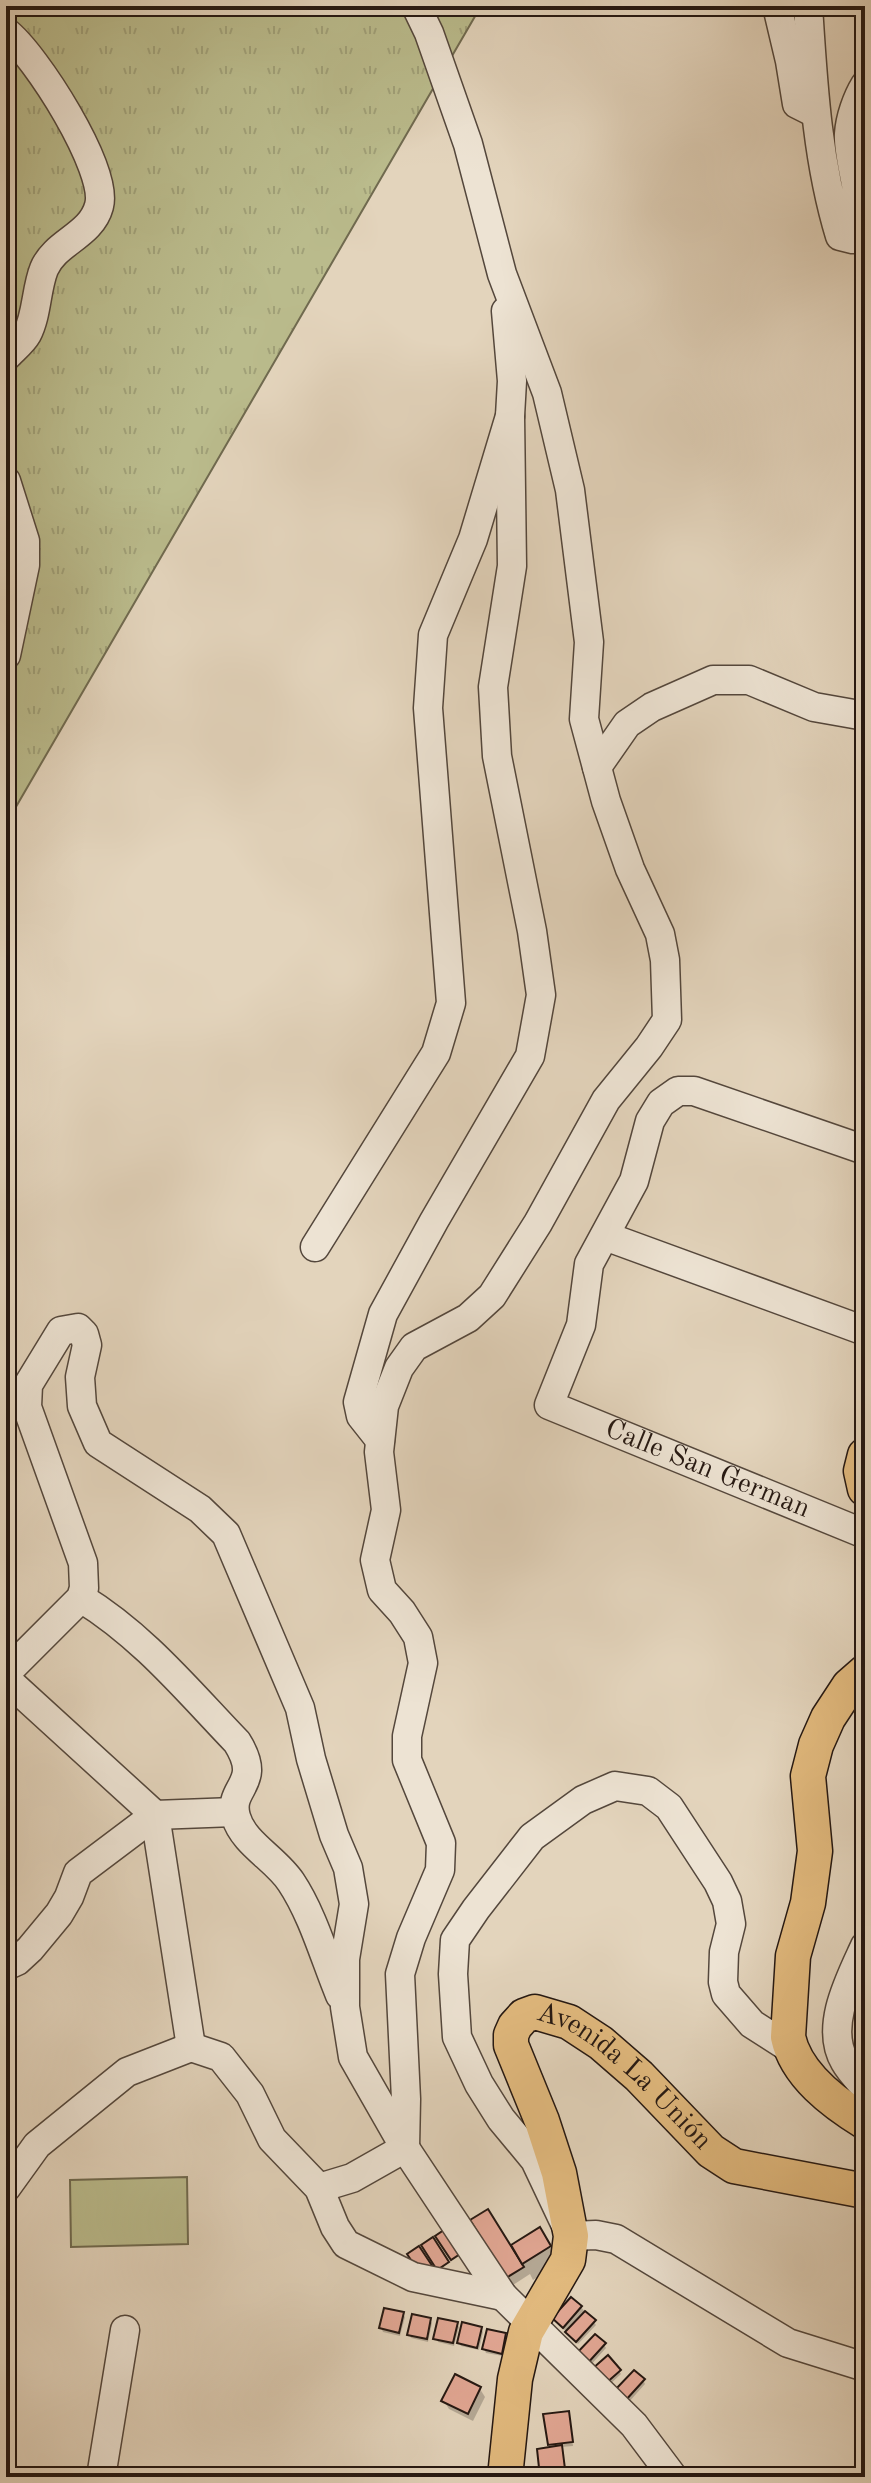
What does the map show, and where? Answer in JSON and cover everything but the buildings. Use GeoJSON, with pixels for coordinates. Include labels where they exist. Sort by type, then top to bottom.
{"type":"FeatureCollection","features":[{"type":"Feature","properties":{"kind":"main road"},"geometry":{"type":"LineString","coordinates":[[865,1455],[861,1471],[865,1489]]}},
{"type":"Feature","properties":{"kind":"main road"},"geometry":{"type":"LineString","coordinates":[[865,1672],[849,1686],[828,1718],[816,1745],[808,1776],[815,1851],[808,1903],[791,1969],[788,2037],[801,2068],[841,2107],[865,2122]]}},
{"type":"Feature","properties":{"kind":"main road","name":"Avenida La Unión"},"geometry":{"type":"LineString","coordinates":[[505,2477],[515,2379],[526,2332],[568,2260],[571,2236],[559,2173],[511,2045],[515,2026],[524,2016],[535,2012],[569,2022],[601,2043],[639,2076],[711,2151],[734,2166],[865,2191]]}},
{"type":"Feature","properties":{"kind":"street"},"geometry":{"type":"LineString","coordinates":[[405,2148],[406,2099],[400,1974],[411,1938],[440,1870],[441,1843],[407,1760],[407,1736],[423,1663],[418,1637],[402,1612],[382,1590],[377,1575],[376,1551],[386,1510],[379,1452],[384,1406],[399,1368],[414,1347],[468,1318],[492,1296],[538,1223],[606,1100],[667,1020],[665,960],[660,934],[630,869],[584,719],[589,642],[570,490],[547,393],[502,274],[468,144],[429,33],[416,6]]}},
{"type":"Feature","properties":{"kind":"street"},"geometry":{"type":"LineString","coordinates":[[777,6],[797,104],[815,113]]}},
{"type":"Feature","properties":{"kind":"street"},"geometry":{"type":"LineString","coordinates":[[808,6],[822,170],[840,236],[852,239],[858,233],[862,218],[849,134],[859,95],[865,85]]}},
{"type":"Feature","properties":{"kind":"street"},"geometry":{"type":"LineString","coordinates":[[6,32],[35,62],[93,161],[100,182],[100,205],[87,227],[53,255],[44,267],[27,335],[6,357]]}},
{"type":"Feature","properties":{"kind":"street"},"geometry":{"type":"LineString","coordinates":[[380,1440],[361,1416],[358,1402],[383,1314],[530,1056],[541,995],[532,931],[497,756],[493,687],[512,566],[512,381],[502,274]]}},
{"type":"Feature","properties":{"kind":"street"},"geometry":{"type":"LineString","coordinates":[[315,1247],[436,1053],[451,1003],[428,708],[433,635],[473,539],[510,416]]}},
{"type":"Feature","properties":{"kind":"street"},"geometry":{"type":"LineString","coordinates":[[6,481],[25,541],[25,565],[6,655]]}},
{"type":"Feature","properties":{"kind":"street"},"geometry":{"type":"LineString","coordinates":[[597,767],[627,724],[652,707],[713,680],[749,680],[814,707],[865,716]]}},
{"type":"Feature","properties":{"kind":"street"},"geometry":{"type":"LineString","coordinates":[[865,1150],[694,1091],[678,1091],[661,1103],[650,1121],[634,1181],[605,1236],[865,1331]]}},
{"type":"Feature","properties":{"kind":"street","name":"Calle San German"},"geometry":{"type":"LineString","coordinates":[[605,1236],[589,1264],[581,1325],[549,1405],[865,1534]]}},
{"type":"Feature","properties":{"kind":"street"},"geometry":{"type":"LineString","coordinates":[[191,2047],[155,1815],[6,1676],[81,1598],[84,1588],[83,1563],[27,1407],[28,1385],[61,1331],[71,1327],[78,1328],[84,1334],[87,1345],[80,1377],[82,1406],[98,1443],[200,1509],[226,1534],[300,1708],[311,1759],[334,1835],[348,1868],[354,1904],[345,1959],[345,2007],[353,2057],[405,2148],[503,2296],[634,2425],[673,2477]]}},
{"type":"Feature","properties":{"kind":"street"},"geometry":{"type":"LineString","coordinates":[[81,1598],[138,1638],[237,1742],[247,1757],[249,1774],[239,1792],[234,1812],[240,1829],[292,1883],[345,2007]]}},
{"type":"Feature","properties":{"kind":"street"},"geometry":{"type":"LineString","coordinates":[[791,2049],[752,2024],[726,1994],[723,1982],[724,1952],[731,1924],[727,1901],[669,1807],[648,1791],[615,1786],[583,1800],[532,1837],[455,1940],[453,1974],[457,2037],[479,2084],[501,2119],[535,2160],[571,2236],[596,2235],[616,2239],[788,2343],[863,2366]]}},
{"type":"Feature","properties":{"kind":"street"},"geometry":{"type":"LineString","coordinates":[[6,1966],[30,1949],[59,1914],[78,1873],[155,1815],[234,1812]]}},
{"type":"Feature","properties":{"kind":"street"},"geometry":{"type":"LineString","coordinates":[[865,1946],[848,1982],[836,2027],[837,2046],[845,2063],[865,2087]]}},
{"type":"Feature","properties":{"kind":"street"},"geometry":{"type":"LineString","coordinates":[[6,2188],[37,2145],[127,2072],[191,2047],[221,2057],[250,2094],[272,2139],[319,2188],[335,2227],[346,2244],[413,2277],[503,2296]]}},
{"type":"Feature","properties":{"kind":"street"},"geometry":{"type":"LineString","coordinates":[[319,2188],[352,2178],[405,2148]]}},
{"type":"Feature","properties":{"kind":"street"},"geometry":{"type":"LineString","coordinates":[[101,2477],[125,2330]]}},
{"type":"Feature","properties":{"kind":"green space"},"geometry":{"type":"Polygon","coordinates":[[[6,6],[481,6],[6,824],[6,6]]]}},
{"type":"Feature","properties":{"kind":"green space"},"geometry":{"type":"Polygon","coordinates":[[[187,2177],[188,2244],[71,2247],[70,2180],[187,2177]]]}}]}
